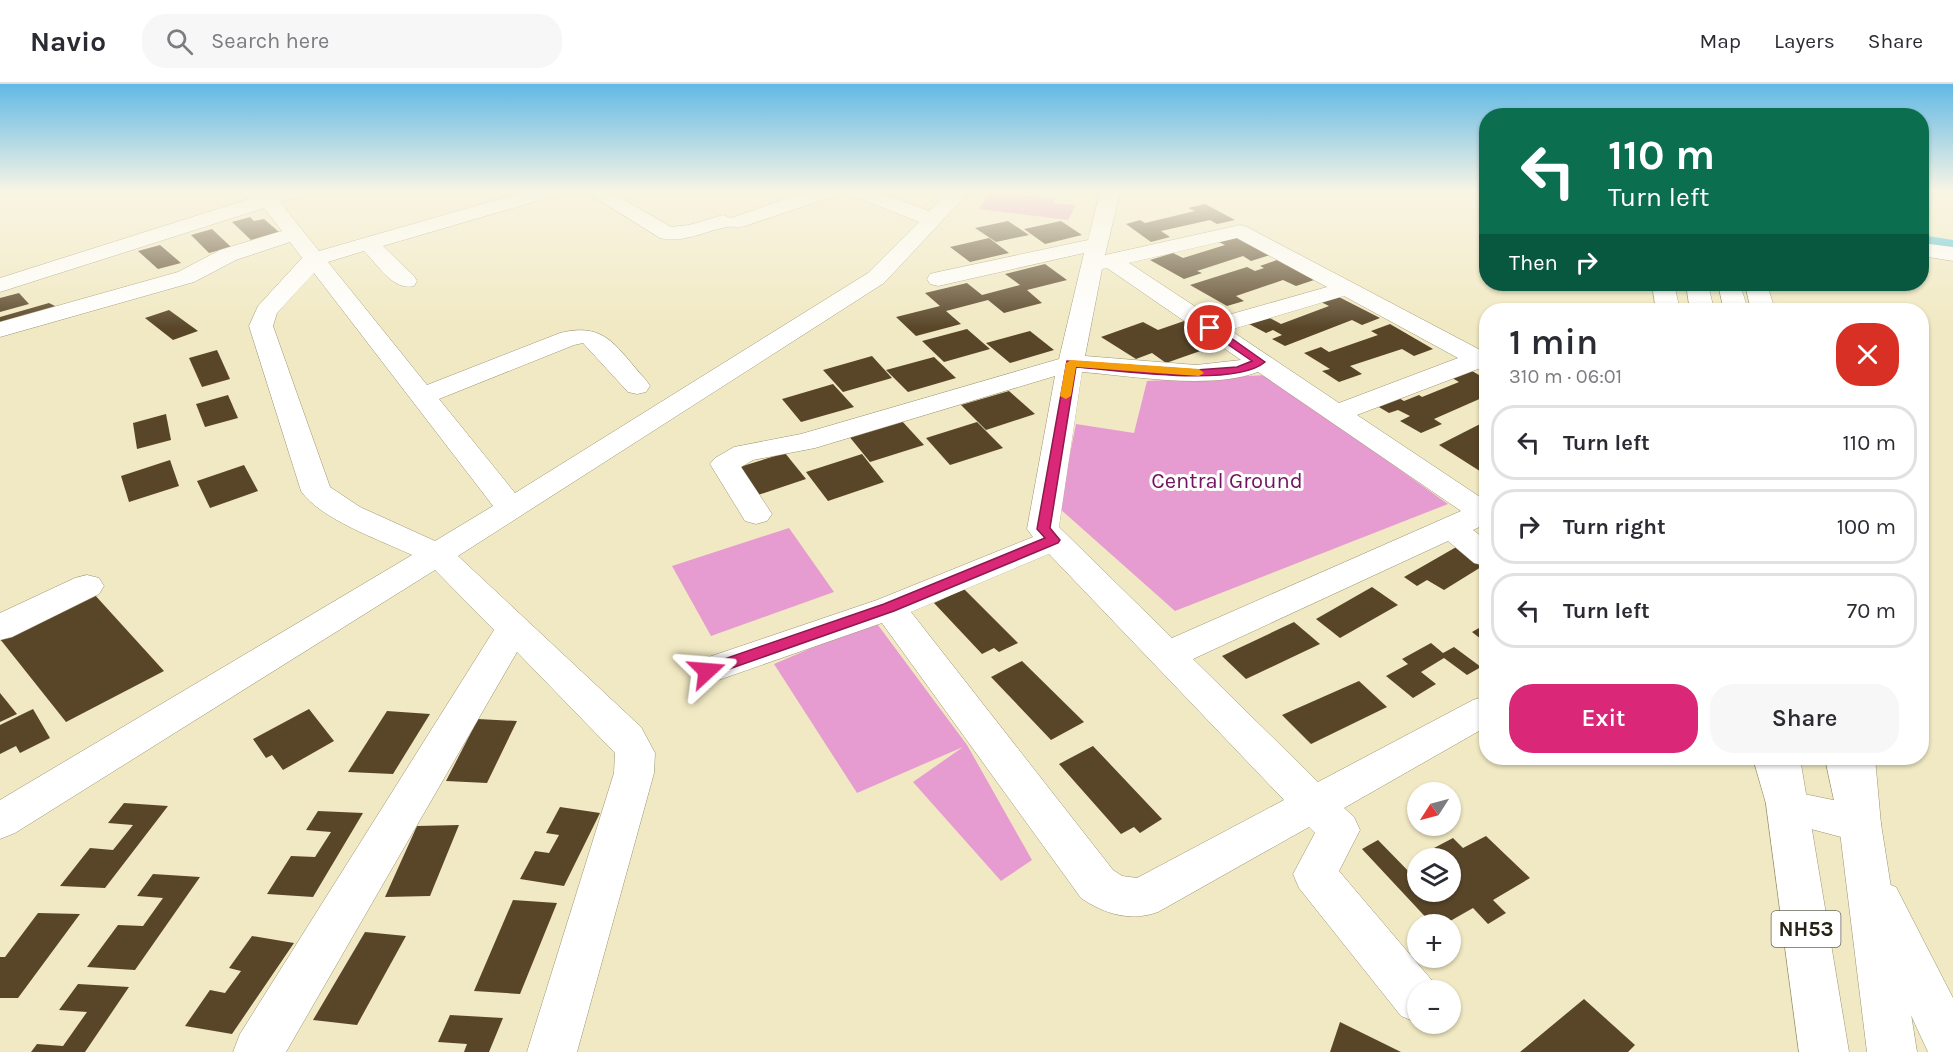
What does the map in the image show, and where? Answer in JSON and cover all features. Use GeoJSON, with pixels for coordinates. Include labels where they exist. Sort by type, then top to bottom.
{"type":"FeatureCollection","features":[{"type":"Feature","properties":{"kind":"main road"},"geometry":{"type":"LineString","coordinates":[[0,285],[143,237]]}},
{"type":"Feature","properties":{"kind":"main road"},"geometry":{"type":"LineString","coordinates":[[0,330],[186,277],[228,255],[284,237]]}},
{"type":"Feature","properties":{"kind":"main road"},"geometry":{"type":"LineString","coordinates":[[297,237],[511,509]]}},
{"type":"Feature","properties":{"kind":"main road"},"geometry":{"type":"LineString","coordinates":[[388,237],[314,259],[266,311],[261,326],[316,491],[349,514],[437,554],[627,738],[636,753],[634,773],[552,1052]]}},
{"type":"Feature","properties":{"kind":"main road"},"geometry":{"type":"LineString","coordinates":[[0,821],[511,509],[876,278],[916,237]]}},
{"type":"Feature","properties":{"kind":"main road"},"geometry":{"type":"LineString","coordinates":[[1103,237],[1071,363],[1043,529],[1339,830],[1315,874],[1407,987]]}},
{"type":"Feature","properties":{"kind":"main road"},"geometry":{"type":"LineString","coordinates":[[939,279],[1100,256],[1205,237]]}},
{"type":"Feature","properties":{"kind":"main road"},"geometry":{"type":"LineString","coordinates":[[1252,237],[1479,359]]}},
{"type":"Feature","properties":{"kind":"main road"},"geometry":{"type":"LineString","coordinates":[[1929,238],[1953,241]]}},
{"type":"Feature","properties":{"kind":"main road"},"geometry":{"type":"LineString","coordinates":[[368,243],[406,281]]}},
{"type":"Feature","properties":{"kind":"main road"},"geometry":{"type":"LineString","coordinates":[[1929,251],[1953,254]]}},
{"type":"Feature","properties":{"kind":"main road"},"geometry":{"type":"LineString","coordinates":[[1100,256],[1479,508]]}},
{"type":"Feature","properties":{"kind":"main road"},"geometry":{"type":"LineString","coordinates":[[1210,328],[1347,288]]}},
{"type":"Feature","properties":{"kind":"main road"},"geometry":{"type":"LineString","coordinates":[[422,396],[569,338],[583,336],[593,338],[637,386]]}},
{"type":"Feature","properties":{"kind":"main road"},"geometry":{"type":"LineString","coordinates":[[756,514],[725,464],[734,457],[805,442],[1071,363],[1196,373],[1239,370],[1260,362]]}},
{"type":"Feature","properties":{"kind":"main road"},"geometry":{"type":"LineString","coordinates":[[1336,413],[1479,362]]}},
{"type":"Feature","properties":{"kind":"main road"},"geometry":{"type":"LineString","coordinates":[[1168,655],[1479,515]]}},
{"type":"Feature","properties":{"kind":"main road"},"geometry":{"type":"LineString","coordinates":[[1450,527],[1479,550]]}},
{"type":"Feature","properties":{"kind":"main road"},"geometry":{"type":"LineString","coordinates":[[707,671],[889,608],[1054,540]]}},
{"type":"Feature","properties":{"kind":"main road"},"geometry":{"type":"LineString","coordinates":[[0,628],[87,586]]}},
{"type":"Feature","properties":{"kind":"main road"},"geometry":{"type":"LineString","coordinates":[[889,608],[1097,884],[1108,893],[1121,897],[1142,898],[1479,714]]}},
{"type":"Feature","properties":{"kind":"main road"},"geometry":{"type":"LineString","coordinates":[[258,1052],[513,628]]}},
{"type":"Feature","properties":{"kind":"main road"},"geometry":{"type":"LineString","coordinates":[[1775,765],[1788,807],[1860,824],[1856,765]]}},
{"type":"Feature","properties":{"kind":"main road","name":"NH53"},"geometry":{"type":"LineString","coordinates":[[1781,765],[1824,1052]]}},
{"type":"Feature","properties":{"kind":"main road","name":"NH53"},"geometry":{"type":"LineString","coordinates":[[1847,765],[1860,824],[1892,1052]]}},
{"type":"Feature","properties":{"kind":"main road"},"geometry":{"type":"LineString","coordinates":[[1865,871],[1953,1050]]}},
{"type":"Feature","properties":{"kind":"green space","name":"Central Ground"},"geometry":{"type":"Polygon","coordinates":[[[1267,375],[1448,504],[1175,611],[1059,508],[1076,424],[1134,433],[1147,381],[1267,375]]]}},
{"type":"Feature","properties":{"kind":"green space"},"geometry":{"type":"Polygon","coordinates":[[[789,528],[834,592],[711,636],[672,566],[789,528]]]}},
{"type":"Feature","properties":{"kind":"green space"},"geometry":{"type":"Polygon","coordinates":[[[875,621],[967,745],[1032,860],[1001,881],[913,782],[963,747],[857,793],[774,664],[875,621]]]}},
{"type":"Feature","properties":{"kind":"building"},"geometry":{"type":"Polygon","coordinates":[[[193,237],[221,237],[231,247],[209,253],[193,237]]]}},
{"type":"Feature","properties":{"kind":"building"},"geometry":{"type":"Polygon","coordinates":[[[989,237],[1019,237],[996,242],[989,237]]]}},
{"type":"Feature","properties":{"kind":"building"},"geometry":{"type":"Polygon","coordinates":[[[1035,237],[1073,237],[1045,244],[1035,237]]]}},
{"type":"Feature","properties":{"kind":"building"},"geometry":{"type":"Polygon","coordinates":[[[1144,237],[1169,237],[1151,242],[1144,237]]]}},
{"type":"Feature","properties":{"kind":"building"},"geometry":{"type":"Polygon","coordinates":[[[1235,237],[1270,255],[1251,261],[1243,256],[1197,271],[1202,273],[1184,279],[1150,260],[1173,253],[1183,258],[1225,245],[1219,242],[1235,237]]]}},
{"type":"Feature","properties":{"kind":"building"},"geometry":{"type":"Polygon","coordinates":[[[989,238],[1009,253],[970,262],[950,247],[989,238]]]}},
{"type":"Feature","properties":{"kind":"building"},"geometry":{"type":"Polygon","coordinates":[[[160,245],[181,263],[158,269],[138,251],[160,245]]]}},
{"type":"Feature","properties":{"kind":"building"},"geometry":{"type":"Polygon","coordinates":[[[1277,260],[1314,280],[1296,286],[1283,280],[1236,296],[1244,301],[1227,306],[1190,285],[1247,267],[1255,271],[1264,268],[1260,266],[1277,260]]]}},
{"type":"Feature","properties":{"kind":"building"},"geometry":{"type":"Polygon","coordinates":[[[1045,264],[1067,280],[1027,290],[1042,303],[1004,313],[988,300],[946,311],[961,324],[916,336],[896,317],[940,306],[925,293],[967,283],[982,295],[1020,285],[1005,274],[1045,264]]]}},
{"type":"Feature","properties":{"kind":"building"},"geometry":{"type":"Polygon","coordinates":[[[19,293],[29,304],[0,312],[0,298],[19,293]]]}},
{"type":"Feature","properties":{"kind":"building"},"geometry":{"type":"Polygon","coordinates":[[[1337,296],[1380,318],[1362,325],[1352,320],[1285,346],[1272,339],[1282,335],[1273,330],[1266,333],[1249,324],[1268,317],[1281,324],[1329,306],[1321,302],[1337,296]]]}},
{"type":"Feature","properties":{"kind":"building"},"geometry":{"type":"Polygon","coordinates":[[[49,303],[57,307],[0,323],[0,317],[49,303]]]}},
{"type":"Feature","properties":{"kind":"building"},"geometry":{"type":"Polygon","coordinates":[[[169,310],[198,331],[173,340],[145,318],[169,310]]]}},
{"type":"Feature","properties":{"kind":"building"},"geometry":{"type":"Polygon","coordinates":[[[1187,320],[1226,342],[1166,363],[1152,353],[1136,359],[1101,337],[1143,322],[1158,330],[1187,320]]]}},
{"type":"Feature","properties":{"kind":"building"},"geometry":{"type":"Polygon","coordinates":[[[1390,324],[1433,349],[1414,356],[1402,349],[1350,366],[1362,374],[1339,382],[1322,371],[1330,369],[1304,353],[1321,347],[1329,352],[1378,335],[1371,331],[1390,324]]]}},
{"type":"Feature","properties":{"kind":"building"},"geometry":{"type":"Polygon","coordinates":[[[967,329],[990,349],[944,362],[922,341],[967,329]]]}},
{"type":"Feature","properties":{"kind":"building"},"geometry":{"type":"Polygon","coordinates":[[[1030,331],[1054,350],[1010,363],[986,343],[1030,331]]]}},
{"type":"Feature","properties":{"kind":"building"},"geometry":{"type":"Polygon","coordinates":[[[217,350],[230,379],[202,387],[189,358],[217,350]]]}},
{"type":"Feature","properties":{"kind":"building"},"geometry":{"type":"Polygon","coordinates":[[[872,356],[892,378],[843,392],[823,370],[872,356]]]}},
{"type":"Feature","properties":{"kind":"building"},"geometry":{"type":"Polygon","coordinates":[[[934,357],[956,378],[908,392],[886,370],[934,357]]]}},
{"type":"Feature","properties":{"kind":"building"},"geometry":{"type":"Polygon","coordinates":[[[1465,367],[1479,375],[1479,399],[1434,419],[1442,424],[1421,433],[1400,421],[1410,416],[1398,410],[1389,413],[1372,403],[1392,394],[1404,401],[1419,395],[1422,397],[1459,382],[1447,375],[1465,367]]]}},
{"type":"Feature","properties":{"kind":"building"},"geometry":{"type":"Polygon","coordinates":[[[833,384],[854,407],[801,422],[782,399],[833,384]]]}},
{"type":"Feature","properties":{"kind":"building"},"geometry":{"type":"Polygon","coordinates":[[[1009,391],[1035,414],[986,430],[961,405],[1009,391]]]}},
{"type":"Feature","properties":{"kind":"building"},"geometry":{"type":"Polygon","coordinates":[[[228,395],[238,418],[205,427],[196,404],[228,395]]]}},
{"type":"Feature","properties":{"kind":"building"},"geometry":{"type":"Polygon","coordinates":[[[166,414],[171,440],[137,449],[133,423],[166,414]]]}},
{"type":"Feature","properties":{"kind":"building"},"geometry":{"type":"Polygon","coordinates":[[[901,420],[924,445],[870,462],[848,435],[901,420]]]}},
{"type":"Feature","properties":{"kind":"building"},"geometry":{"type":"Polygon","coordinates":[[[977,422],[1003,448],[950,465],[926,438],[977,422]]]}},
{"type":"Feature","properties":{"kind":"building"},"geometry":{"type":"Polygon","coordinates":[[[1479,425],[1479,471],[1439,445],[1479,425]]]}},
{"type":"Feature","properties":{"kind":"building"},"geometry":{"type":"Polygon","coordinates":[[[785,453],[806,479],[752,497],[733,469],[785,453]]]}},
{"type":"Feature","properties":{"kind":"building"},"geometry":{"type":"Polygon","coordinates":[[[862,454],[884,482],[828,501],[806,472],[862,454]]]}},
{"type":"Feature","properties":{"kind":"building"},"geometry":{"type":"Polygon","coordinates":[[[170,460],[179,486],[129,502],[121,476],[170,460]]]}},
{"type":"Feature","properties":{"kind":"building"},"geometry":{"type":"Polygon","coordinates":[[[244,465],[258,491],[210,508],[197,481],[244,465]]]}},
{"type":"Feature","properties":{"kind":"building"},"geometry":{"type":"Polygon","coordinates":[[[1458,546],[1479,560],[1479,568],[1444,590],[1427,580],[1417,586],[1404,577],[1458,546]]]}},
{"type":"Feature","properties":{"kind":"building"},"geometry":{"type":"Polygon","coordinates":[[[1372,587],[1398,605],[1340,638],[1316,619],[1372,587]]]}},
{"type":"Feature","properties":{"kind":"building"},"geometry":{"type":"Polygon","coordinates":[[[964,589],[1018,643],[999,652],[994,648],[982,654],[934,603],[964,589]]]}},
{"type":"Feature","properties":{"kind":"building"},"geometry":{"type":"Polygon","coordinates":[[[94,594],[164,671],[66,722],[0,639],[94,594]]]}},
{"type":"Feature","properties":{"kind":"building"},"geometry":{"type":"Polygon","coordinates":[[[1294,622],[1320,644],[1246,679],[1222,656],[1294,622]]]}},
{"type":"Feature","properties":{"kind":"building"},"geometry":{"type":"Polygon","coordinates":[[[1479,628],[1479,638],[1472,632],[1479,628]]]}},
{"type":"Feature","properties":{"kind":"building"},"geometry":{"type":"Polygon","coordinates":[[[1431,643],[1443,653],[1454,647],[1479,666],[1479,668],[1467,675],[1444,658],[1421,672],[1436,684],[1413,698],[1386,676],[1408,664],[1402,659],[1431,643]]]}},
{"type":"Feature","properties":{"kind":"building"},"geometry":{"type":"Polygon","coordinates":[[[1022,661],[1084,722],[1051,740],[991,677],[1022,661]]]}},
{"type":"Feature","properties":{"kind":"building"},"geometry":{"type":"Polygon","coordinates":[[[1359,681],[1387,707],[1311,744],[1282,715],[1359,681]]]}},
{"type":"Feature","properties":{"kind":"building"},"geometry":{"type":"Polygon","coordinates":[[[0,693],[17,714],[0,722],[0,693]]]}},
{"type":"Feature","properties":{"kind":"building"},"geometry":{"type":"Polygon","coordinates":[[[33,709],[50,738],[20,753],[16,746],[0,754],[0,725],[33,709]]]}},
{"type":"Feature","properties":{"kind":"building"},"geometry":{"type":"Polygon","coordinates":[[[309,709],[334,741],[283,770],[272,755],[266,758],[253,739],[309,709]]]}},
{"type":"Feature","properties":{"kind":"building"},"geometry":{"type":"Polygon","coordinates":[[[387,711],[430,714],[393,774],[348,772],[387,711]]]}},
{"type":"Feature","properties":{"kind":"building"},"geometry":{"type":"Polygon","coordinates":[[[478,719],[517,721],[487,783],[446,781],[478,719]]]}},
{"type":"Feature","properties":{"kind":"building"},"geometry":{"type":"Polygon","coordinates":[[[1093,746],[1162,819],[1140,833],[1134,827],[1121,834],[1059,764],[1093,746]]]}},
{"type":"Feature","properties":{"kind":"building"},"geometry":{"type":"Polygon","coordinates":[[[124,803],[168,806],[105,888],[60,886],[90,848],[113,850],[133,825],[108,823],[124,803]]]}},
{"type":"Feature","properties":{"kind":"building"},"geometry":{"type":"Polygon","coordinates":[[[560,807],[600,813],[564,886],[520,879],[535,851],[549,853],[559,835],[546,833],[560,807]]]}},
{"type":"Feature","properties":{"kind":"building"},"geometry":{"type":"Polygon","coordinates":[[[318,811],[363,813],[313,897],[267,894],[291,856],[315,857],[331,832],[306,830],[318,811]]]}},
{"type":"Feature","properties":{"kind":"building"},"geometry":{"type":"Polygon","coordinates":[[[459,825],[430,896],[385,897],[417,826],[459,825]]]}},
{"type":"Feature","properties":{"kind":"building"},"geometry":{"type":"Polygon","coordinates":[[[1486,836],[1530,878],[1493,900],[1506,913],[1488,924],[1473,908],[1461,915],[1423,914],[1411,902],[1461,902],[1461,848],[1434,848],[1453,838],[1463,848],[1486,836]]]}},
{"type":"Feature","properties":{"kind":"building"},"geometry":{"type":"Polygon","coordinates":[[[1378,840],[1407,870],[1407,897],[1362,849],[1378,840]]]}},
{"type":"Feature","properties":{"kind":"building"},"geometry":{"type":"Polygon","coordinates":[[[153,874],[200,877],[135,970],[87,967],[118,925],[143,926],[163,898],[137,896],[153,874]]]}},
{"type":"Feature","properties":{"kind":"building"},"geometry":{"type":"Polygon","coordinates":[[[513,900],[557,903],[520,994],[474,991],[513,900]]]}},
{"type":"Feature","properties":{"kind":"building"},"geometry":{"type":"Polygon","coordinates":[[[38,913],[80,914],[18,998],[0,998],[0,957],[5,957],[38,913]]]}},
{"type":"Feature","properties":{"kind":"building"},"geometry":{"type":"Polygon","coordinates":[[[365,932],[406,936],[357,1025],[313,1020],[365,932]]]}},
{"type":"Feature","properties":{"kind":"building"},"geometry":{"type":"Polygon","coordinates":[[[252,936],[294,943],[232,1034],[185,1026],[210,990],[225,993],[241,971],[229,968],[252,936]]]}},
{"type":"Feature","properties":{"kind":"building"},"geometry":{"type":"Polygon","coordinates":[[[78,984],[129,987],[85,1052],[31,1052],[37,1044],[63,1046],[87,1012],[59,1010],[78,984]]]}},
{"type":"Feature","properties":{"kind":"building"},"geometry":{"type":"Polygon","coordinates":[[[1584,999],[1635,1045],[1628,1052],[1520,1052],[1584,999]]]}},
{"type":"Feature","properties":{"kind":"building"},"geometry":{"type":"Polygon","coordinates":[[[450,1015],[503,1018],[489,1052],[464,1052],[467,1044],[438,1042],[450,1015]]]}},
{"type":"Feature","properties":{"kind":"building"},"geometry":{"type":"Polygon","coordinates":[[[1340,1022],[1401,1052],[1330,1052],[1340,1022]]]}},
{"type":"Feature","properties":{"kind":"waterway"},"geometry":{"type":"LineString","coordinates":[[1929,241],[1953,245]]}},
{"type":"Feature","properties":{"kind":"slow traffic"},"geometry":{"type":"LineString","coordinates":[[1066,396],[1071,363],[1199,373]]}},
{"type":"Feature","properties":{"kind":"route"},"geometry":{"type":"LineString","coordinates":[[707,671],[889,608],[1054,540],[1043,529],[1071,363],[1196,373],[1239,370],[1260,362],[1210,328]]}}]}
